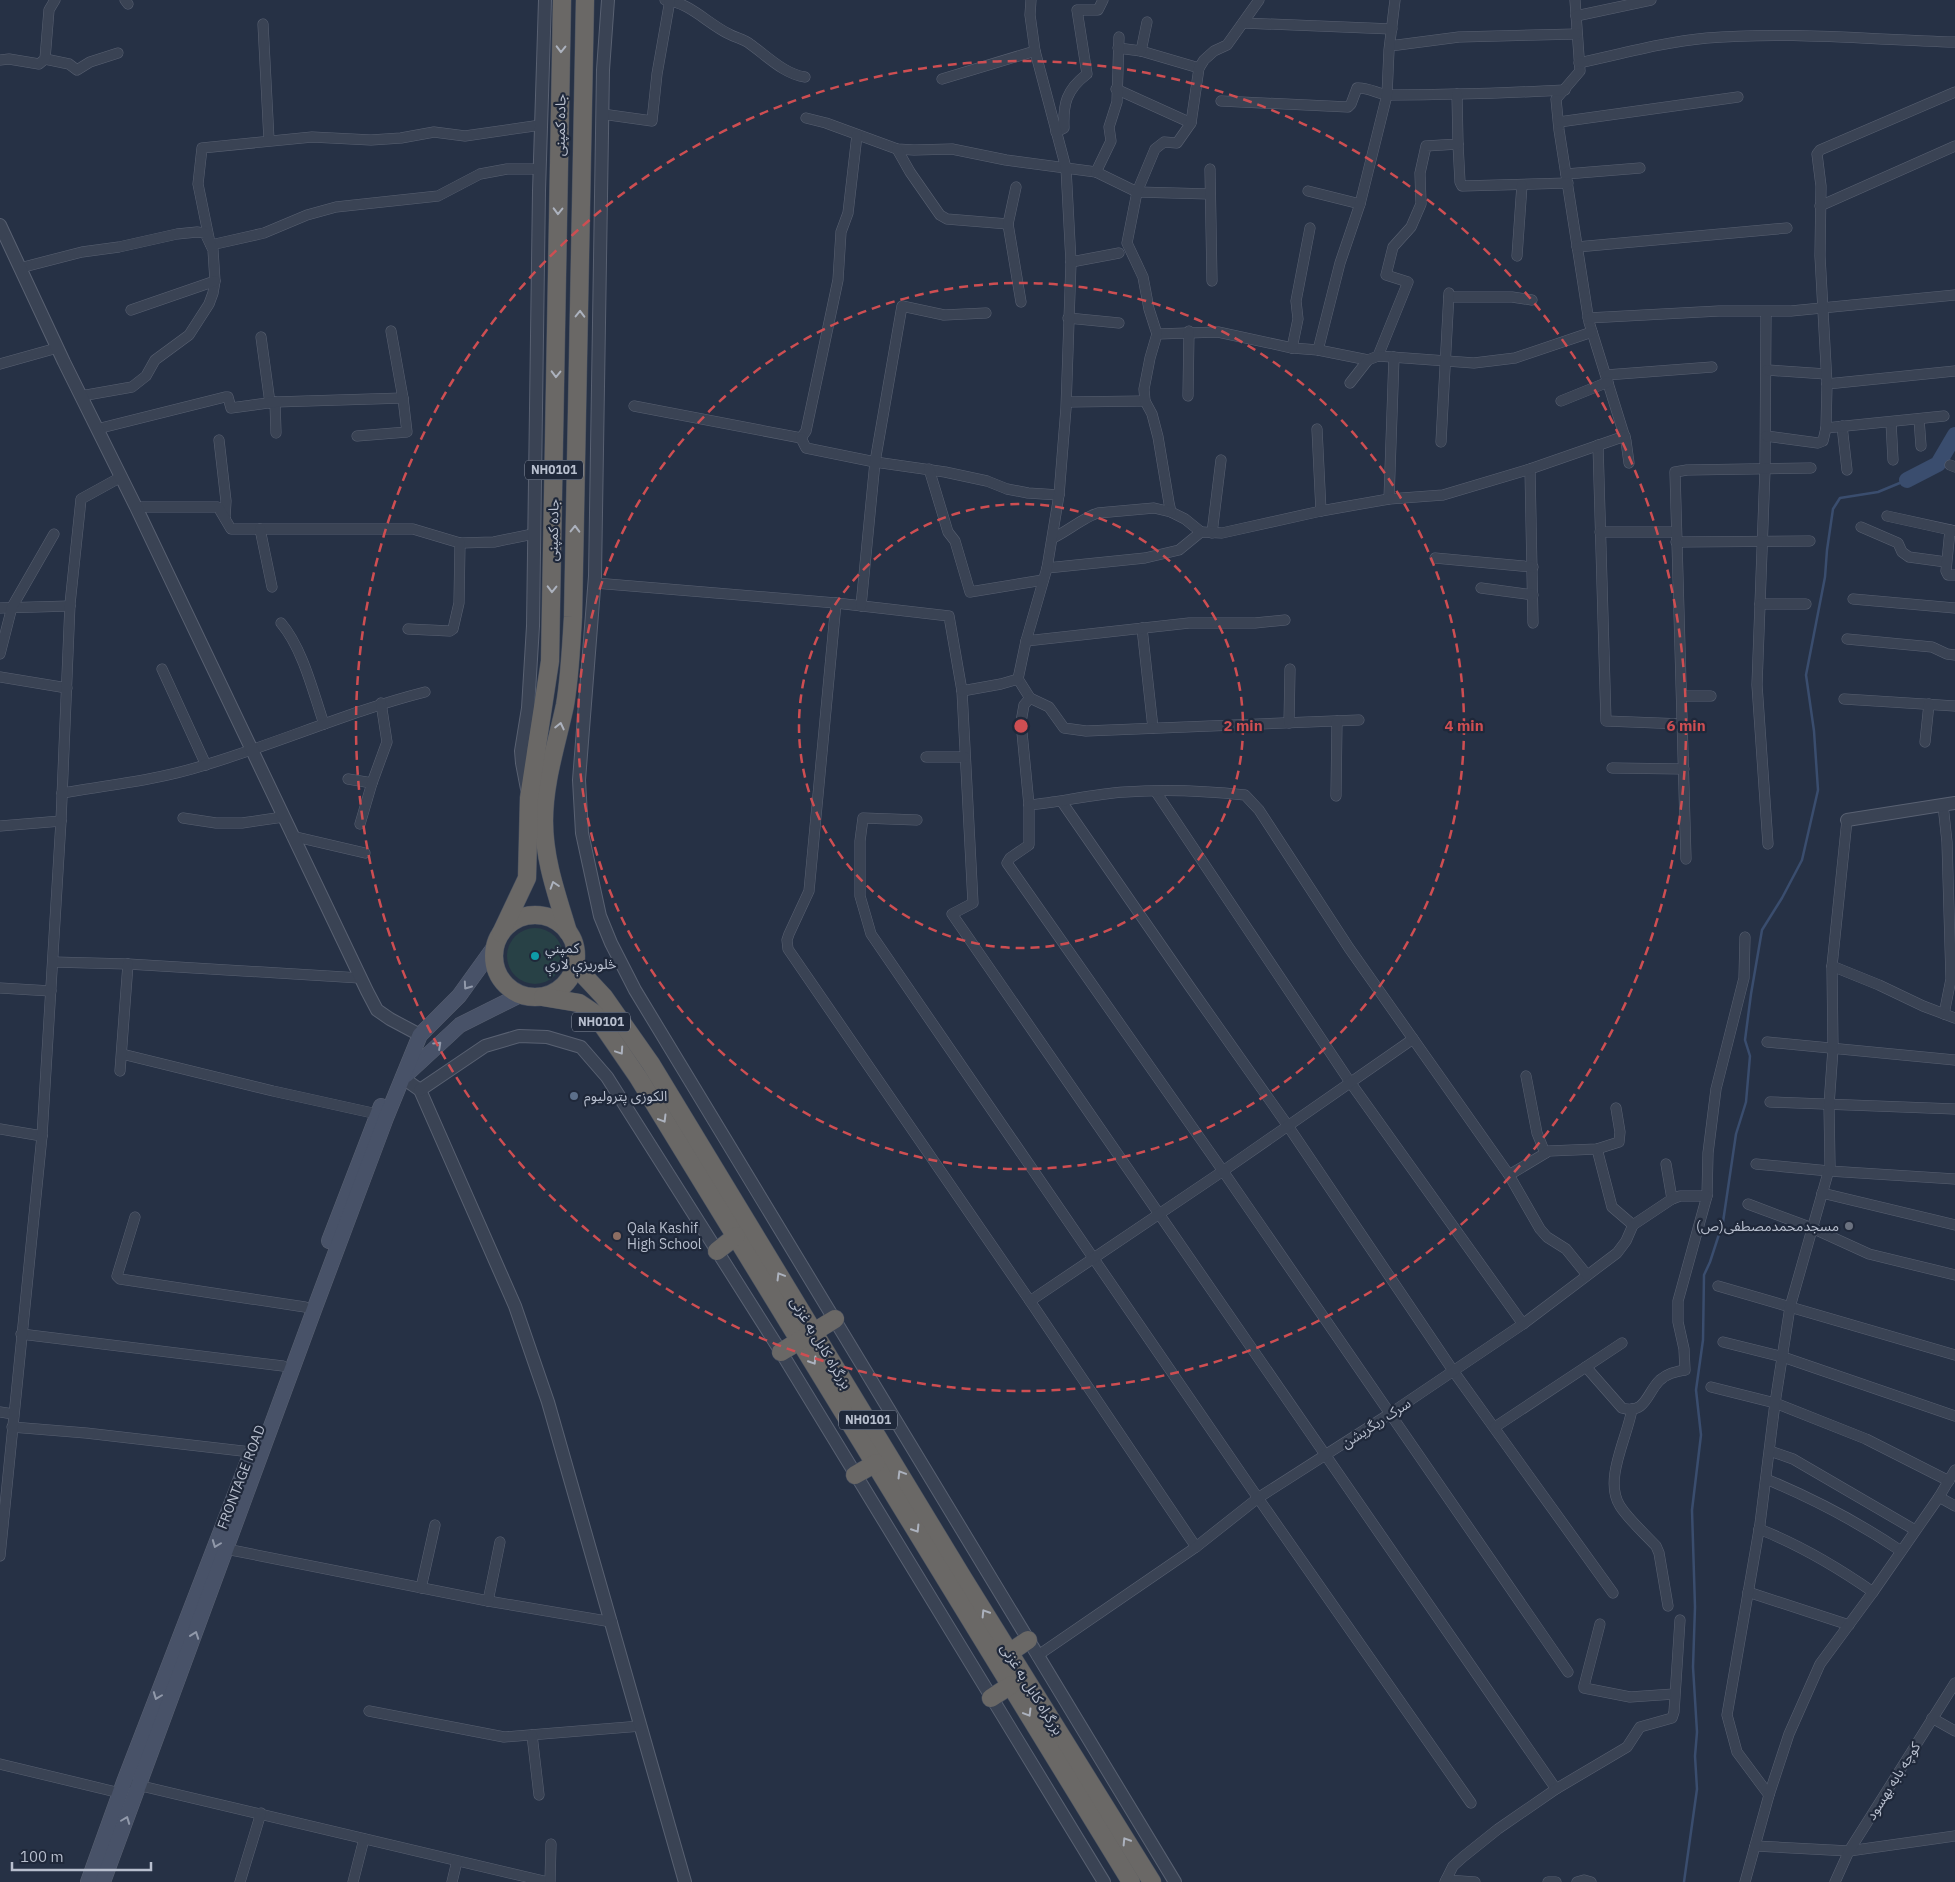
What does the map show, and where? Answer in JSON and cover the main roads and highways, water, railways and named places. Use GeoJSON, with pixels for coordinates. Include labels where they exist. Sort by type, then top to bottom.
{"type":"FeatureCollection","features":[{"type":"Feature","properties":{"kind":"highway","name":"جاده کمپنی"},"geometry":{"type":"LineString","coordinates":[[498,940],[526,878],[530,798],[550,661],[562,0]]}},
{"type":"Feature","properties":{"kind":"highway","name":"جاده کمپنی"},"geometry":{"type":"LineString","coordinates":[[568,932],[548,868],[544,820],[550,772],[565,704],[573,617],[585,0]]}},
{"type":"Feature","properties":{"kind":"highway"},"geometry":{"type":"LineString","coordinates":[[498,940],[515,920],[534,915],[553,919],[568,932]]}},
{"type":"Feature","properties":{"kind":"highway","name":"NH0101"},"geometry":{"type":"LineString","coordinates":[[568,932],[574,942],[575,966]]}},
{"type":"Feature","properties":{"kind":"highway","name":"NH0101"},"geometry":{"type":"LineString","coordinates":[[498,940],[494,955],[496,972],[506,986],[520,995],[531,998],[543,997]]}},
{"type":"Feature","properties":{"kind":"highway"},"geometry":{"type":"LineString","coordinates":[[543,997],[554,993],[563,986],[571,977],[575,966]]}},
{"type":"Feature","properties":{"kind":"highway","name":"بزرگراه کابل به غزنی"},"geometry":{"type":"LineString","coordinates":[[575,966],[604,997],[651,1064],[807,1336],[876,1463],[991,1637],[1009,1653],[1152,1882]]}},
{"type":"Feature","properties":{"kind":"highway","name":"بزرگراه کابل به غزنی"},"geometry":{"type":"LineString","coordinates":[[543,997],[579,1003],[594,1013],[638,1077],[736,1236],[807,1336],[991,1637],[1012,1685],[1131,1882]]}},
{"type":"Feature","properties":{"kind":"highway"},"geometry":{"type":"LineString","coordinates":[[717,1251],[736,1236]]}},
{"type":"Feature","properties":{"kind":"highway"},"geometry":{"type":"LineString","coordinates":[[781,1352],[835,1319]]}},
{"type":"Feature","properties":{"kind":"highway"},"geometry":{"type":"LineString","coordinates":[[855,1475],[876,1463]]}},
{"type":"Feature","properties":{"kind":"highway"},"geometry":{"type":"LineString","coordinates":[[1009,1653],[1028,1640]]}},
{"type":"Feature","properties":{"kind":"highway"},"geometry":{"type":"LineString","coordinates":[[991,1698],[1012,1685]]}},
{"type":"Feature","properties":{"kind":"main road"},"geometry":{"type":"LineString","coordinates":[[103,1882],[314,1310],[420,1035],[459,996],[498,940]]}},
{"type":"Feature","properties":{"kind":"main road","name":"FRONTAGE ROAD"},"geometry":{"type":"LineString","coordinates":[[88,1882],[122,1787],[384,1099],[403,1078],[460,1025],[520,995]]}},
{"type":"Feature","properties":{"kind":"waterway"},"geometry":{"type":"LineString","coordinates":[[1907,480],[1938,464],[1955,435]]}},
{"type":"Feature","properties":{"kind":"waterway"},"geometry":{"type":"LineString","coordinates":[[1684,1882],[1697,1789],[1695,1756],[1697,1732],[1693,1667],[1695,1607],[1692,1510],[1701,1435],[1696,1390],[1703,1340],[1704,1275],[1723,1222],[1736,1134],[1746,1102],[1750,1056],[1745,1040],[1762,930],[1802,860],[1818,790],[1814,731],[1806,675],[1825,577],[1833,509],[1840,498],[1878,492],[1907,480]]}},
{"type":"Feature","properties":{"kind":"place","name":"کمپني څلوريزې لارې"},"geometry":{"type":"Point","coordinates":[535,956]}},
{"type":"Feature","properties":{"kind":"place","name":"الکوزی پترولیوم"},"geometry":{"type":"Point","coordinates":[574,1096]}},
{"type":"Feature","properties":{"kind":"place","name":"مسجدمحمدمصطفی(ص)"},"geometry":{"type":"Point","coordinates":[1849,1226]}},
{"type":"Feature","properties":{"kind":"place","name":"Qala Kashif High School"},"geometry":{"type":"Point","coordinates":[617,1236]}}]}
